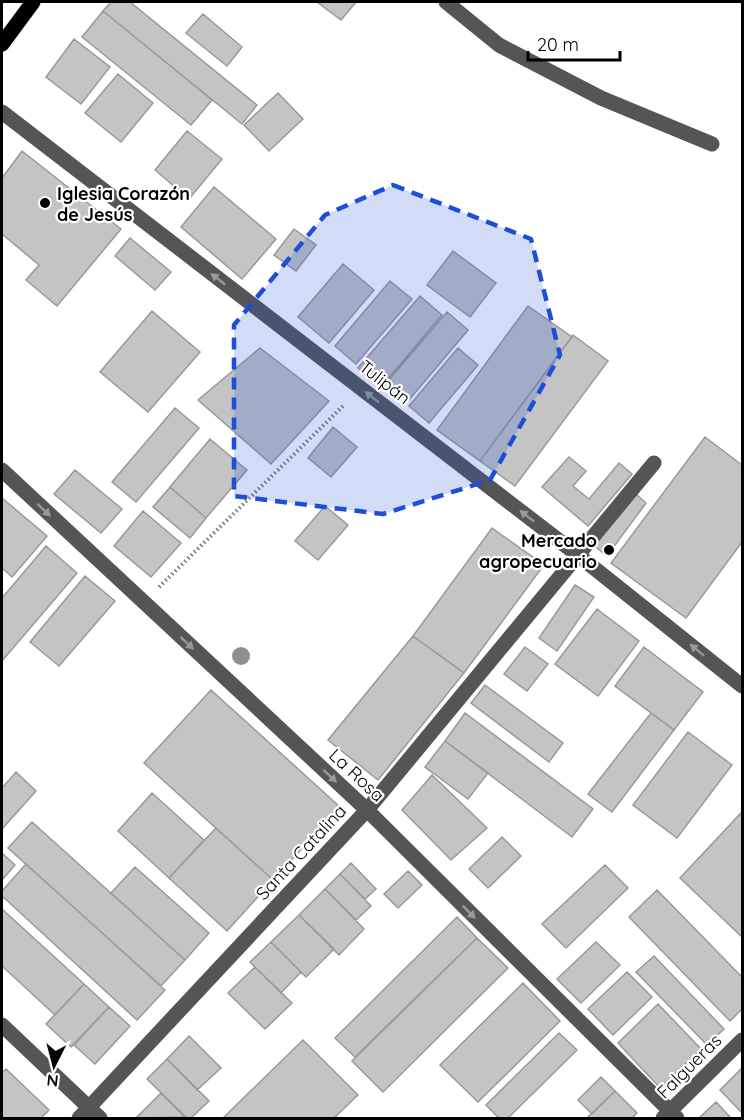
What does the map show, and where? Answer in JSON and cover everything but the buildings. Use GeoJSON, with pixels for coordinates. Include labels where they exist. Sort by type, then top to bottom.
{"type":"FeatureCollection","features":[{"type":"Feature","properties":{"kind":"main road"},"geometry":{"type":"LineString","coordinates":[[2,45],[33,2]]}},
{"type":"Feature","properties":{"kind":"street"},"geometry":{"type":"LineString","coordinates":[[446,2],[500,45],[601,98],[712,144]]}},
{"type":"Feature","properties":{"kind":"street","name":"Tulipán"},"geometry":{"type":"LineString","coordinates":[[2,112],[579,556],[742,686]]}},
{"type":"Feature","properties":{"kind":"street","name":"Santa Catalina"},"geometry":{"type":"LineString","coordinates":[[89,1115],[367,810],[654,464]]}},
{"type":"Feature","properties":{"kind":"street","name":"La Rosa"},"geometry":{"type":"LineString","coordinates":[[2,470],[367,810],[670,1116]]}},
{"type":"Feature","properties":{"kind":"street"},"geometry":{"type":"LineString","coordinates":[[2,1025],[89,1115]]}},
{"type":"Feature","properties":{"kind":"street","name":"Falgueras"},"geometry":{"type":"LineString","coordinates":[[670,1116],[742,1041]]}},
{"type":"Feature","properties":{"kind":"path"},"geometry":{"type":"LineString","coordinates":[[144,602],[361,388]]}},
{"type":"Feature","properties":{"kind":"highlighted area"},"geometry":{"type":"Polygon","coordinates":[[[393,185],[531,239],[560,355],[490,480],[383,514],[234,496],[234,325],[325,215],[393,185]]]}},
{"type":"Feature","properties":{"kind":"place","name":"Iglesia Corazón de Jesús"},"geometry":{"type":"Point","coordinates":[45,203]}},
{"type":"Feature","properties":{"kind":"place","name":"Mercado agropecuario"},"geometry":{"type":"Point","coordinates":[609,550]}}]}
